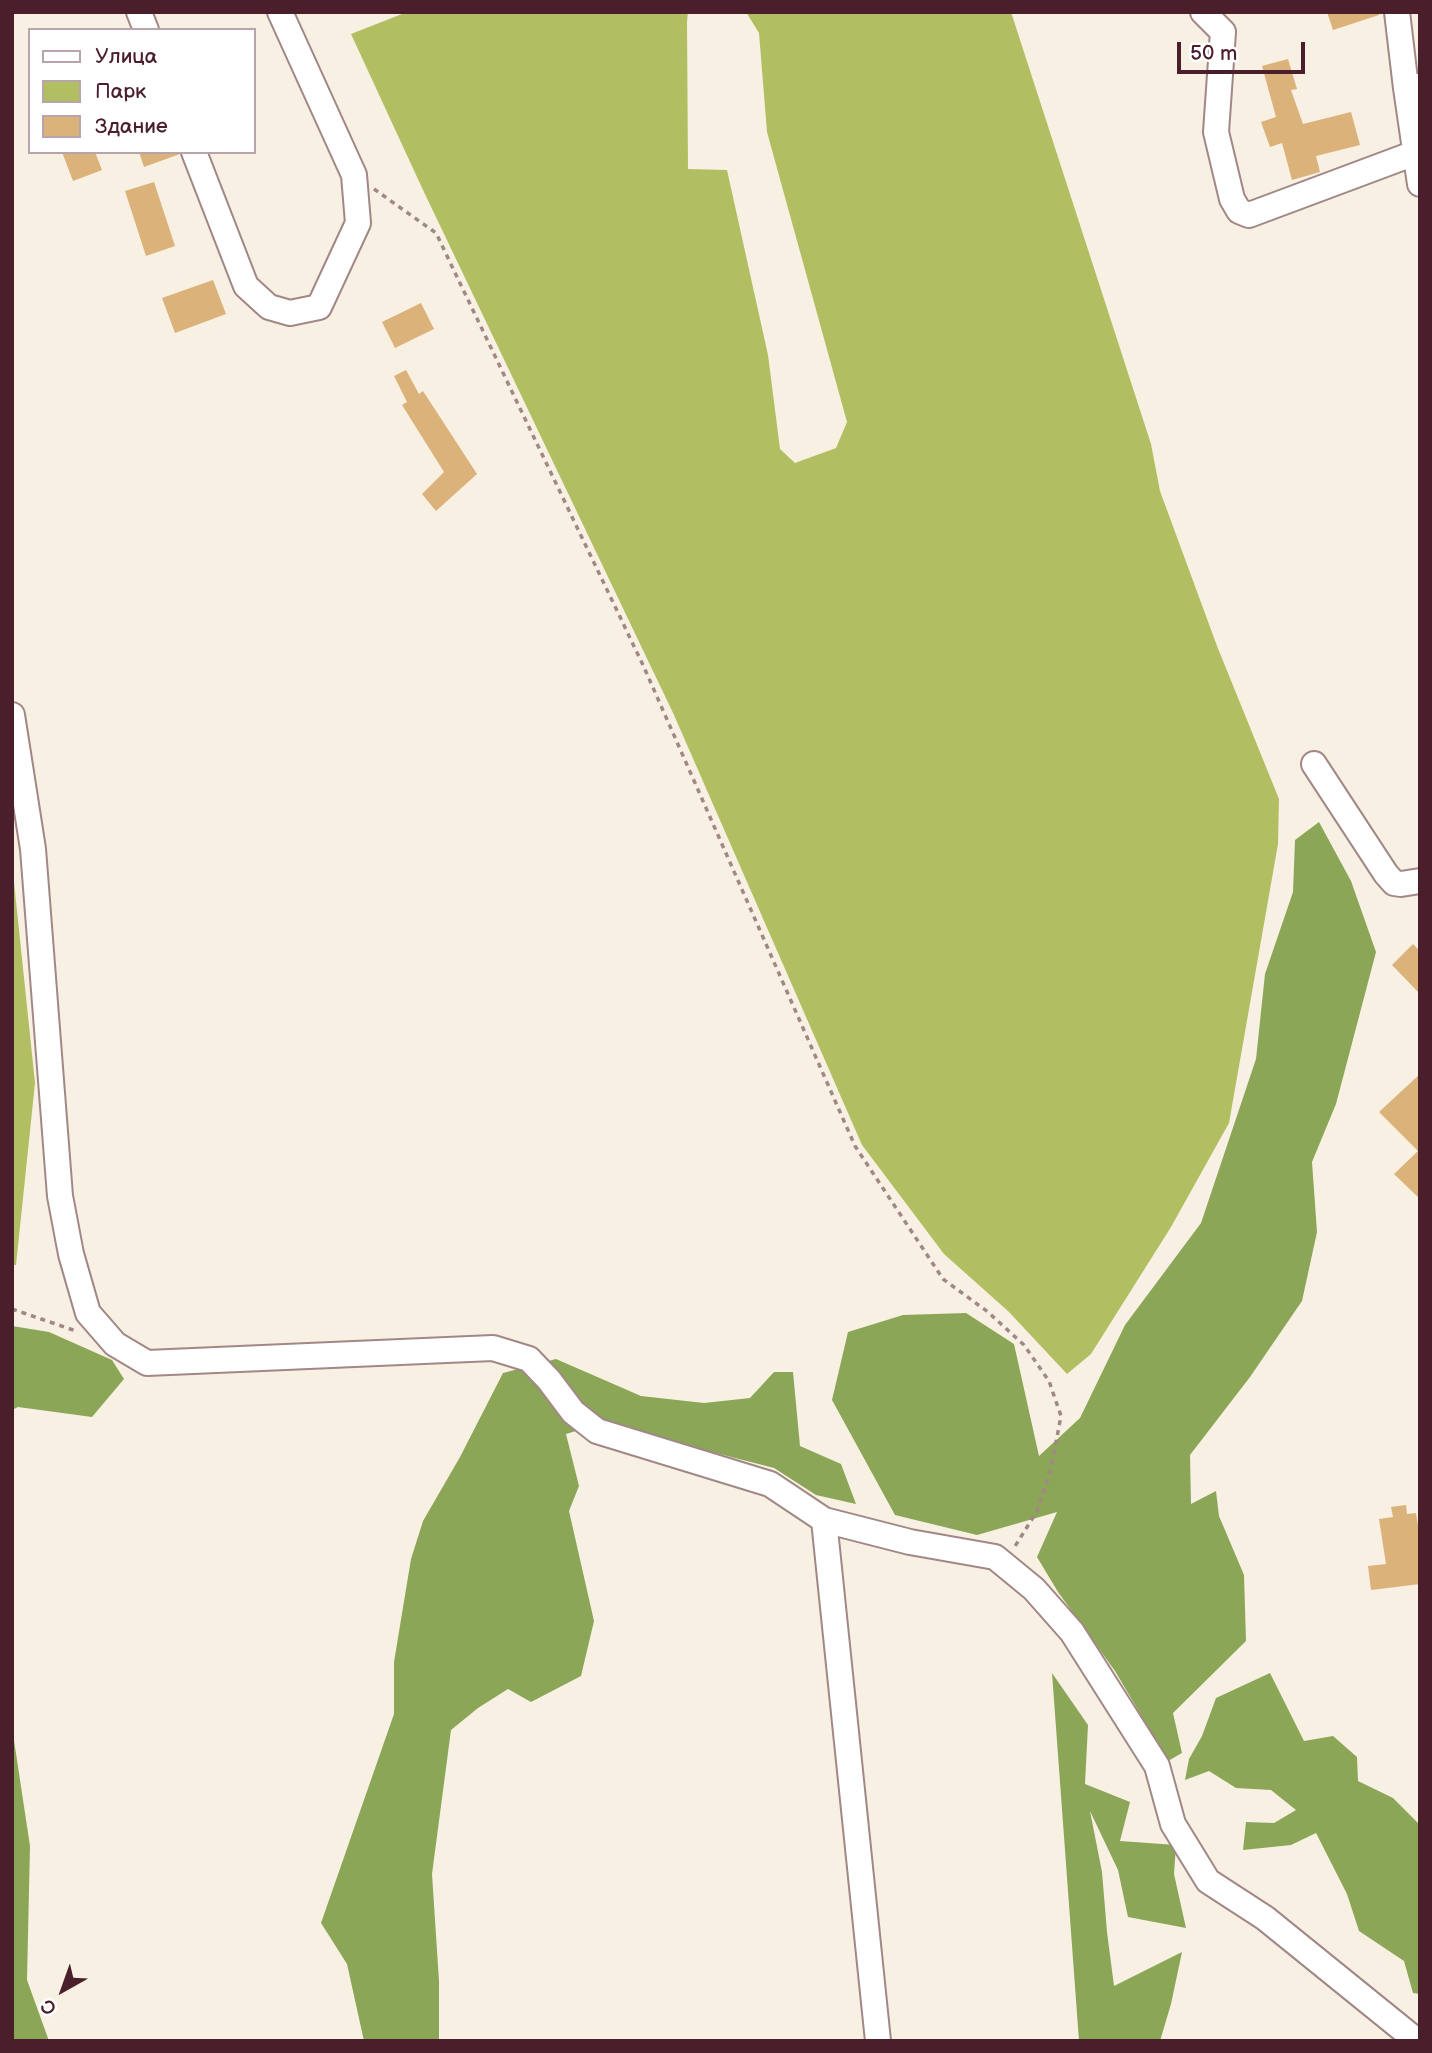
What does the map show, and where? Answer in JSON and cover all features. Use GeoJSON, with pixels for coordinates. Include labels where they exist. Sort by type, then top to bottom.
{"type":"FeatureCollection","features":[{"type":"Feature","properties":{"kind":"street"},"geometry":{"type":"LineString","coordinates":[[195,154],[246,286],[269,306],[290,313],[319,307],[358,223],[354,175],[281,12]]}},
{"type":"Feature","properties":{"kind":"street"},"geometry":{"type":"LineString","coordinates":[[1203,12],[1223,32],[1216,132],[1232,199],[1239,211],[1249,215],[1415,153]]}},
{"type":"Feature","properties":{"kind":"street"},"geometry":{"type":"LineString","coordinates":[[1397,12],[1413,87],[1415,153],[1420,184]]}},
{"type":"Feature","properties":{"kind":"street"},"geometry":{"type":"LineString","coordinates":[[12,715],[33,849],[61,1196],[71,1254],[88,1313],[114,1344],[147,1363],[493,1348],[529,1359],[573,1412],[597,1431],[770,1484],[824,1520],[910,1542],[995,1557],[1034,1589],[1072,1632],[1157,1766],[1173,1824],[1208,1881],[1265,1918],[1417,2041]]}},
{"type":"Feature","properties":{"kind":"street"},"geometry":{"type":"LineString","coordinates":[[1314,764],[1394,883],[1420,881]]}},
{"type":"Feature","properties":{"kind":"street"},"geometry":{"type":"LineString","coordinates":[[824,1520],[877,2041]]}},
{"type":"Feature","properties":{"kind":"path"},"geometry":{"type":"LineString","coordinates":[[354,175],[436,233],[643,665],[855,1146],[943,1279],[989,1312],[1024,1345],[1049,1381],[1061,1416],[1051,1469],[1037,1511],[1004,1565]]}},
{"type":"Feature","properties":{"kind":"path"},"geometry":{"type":"LineString","coordinates":[[12,1309],[76,1331]]}},
{"type":"Feature","properties":{"kind":"green space"},"geometry":{"type":"Polygon","coordinates":[[[407,12],[688,12],[688,169],[727,170],[768,355],[780,449],[795,463],[836,448],[847,422],[767,132],[759,33],[746,12],[1011,12],[1151,444],[1160,491],[1217,646],[1279,799],[1278,844],[1229,1123],[1171,1227],[1091,1354],[1067,1374],[1009,1312],[944,1254],[862,1145],[674,715],[351,34],[407,12]]]}},
{"type":"Feature","properties":{"kind":"green space"},"geometry":{"type":"Polygon","coordinates":[[[1319,822],[1351,881],[1376,952],[1336,1104],[1312,1162],[1317,1232],[1302,1301],[1250,1377],[1190,1455],[1191,1504],[1216,1491],[1219,1516],[1244,1575],[1246,1641],[1173,1713],[1182,1753],[1168,1761],[1115,1671],[1058,1592],[1037,1557],[1057,1512],[977,1535],[895,1515],[832,1400],[848,1332],[903,1315],[966,1313],[1014,1344],[1039,1456],[1080,1418],[1125,1325],[1201,1223],[1256,1059],[1265,974],[1293,892],[1295,840],[1319,822]]]}},
{"type":"Feature","properties":{"kind":"green space"},"geometry":{"type":"Polygon","coordinates":[[[12,863],[35,1083],[16,1265],[12,1265],[12,863]]]}},
{"type":"Feature","properties":{"kind":"green space"},"geometry":{"type":"Polygon","coordinates":[[[12,1326],[49,1332],[112,1360],[124,1379],[92,1417],[18,1407],[12,1410],[12,1326]]]}},
{"type":"Feature","properties":{"kind":"green space"},"geometry":{"type":"Polygon","coordinates":[[[556,1359],[641,1396],[704,1403],[750,1398],[774,1372],[793,1372],[800,1446],[841,1464],[856,1504],[816,1495],[774,1468],[609,1421],[566,1434],[579,1486],[569,1511],[594,1621],[581,1676],[531,1702],[508,1689],[451,1730],[432,1874],[439,1981],[439,2041],[364,2041],[347,1964],[321,1923],[394,1714],[394,1662],[411,1559],[423,1521],[460,1457],[503,1373],[556,1359]]]}},
{"type":"Feature","properties":{"kind":"green space"},"geometry":{"type":"Polygon","coordinates":[[[1052,1673],[1088,1725],[1085,1784],[1130,1802],[1120,1841],[1176,1845],[1174,1874],[1186,1928],[1128,1917],[1118,1870],[1090,1811],[1102,1872],[1114,1986],[1182,1952],[1160,2041],[1079,2041],[1052,1673]]]}},
{"type":"Feature","properties":{"kind":"green space"},"geometry":{"type":"Polygon","coordinates":[[[1270,1673],[1304,1741],[1333,1736],[1357,1757],[1358,1781],[1393,1798],[1420,1825],[1420,1994],[1413,1993],[1404,1961],[1359,1931],[1347,1894],[1316,1833],[1291,1845],[1243,1850],[1246,1822],[1274,1823],[1296,1810],[1271,1790],[1236,1788],[1209,1771],[1185,1780],[1189,1759],[1202,1736],[1216,1698],[1270,1673]]]}},
{"type":"Feature","properties":{"kind":"green space"},"geometry":{"type":"Polygon","coordinates":[[[12,1727],[30,1846],[27,1980],[49,2041],[12,2041],[12,1727]]]}},
{"type":"Feature","properties":{"kind":"building"},"geometry":{"type":"Polygon","coordinates":[[[1327,12],[1379,12],[1379,15],[1333,30],[1327,12]]]}},
{"type":"Feature","properties":{"kind":"building"},"geometry":{"type":"Polygon","coordinates":[[[1288,59],[1297,89],[1291,90],[1303,124],[1351,112],[1360,145],[1316,156],[1320,172],[1292,180],[1282,143],[1270,147],[1261,122],[1276,117],[1262,66],[1288,59]]]}},
{"type":"Feature","properties":{"kind":"building"},"geometry":{"type":"Polygon","coordinates":[[[63,154],[96,154],[102,170],[73,181],[63,154]]]}},
{"type":"Feature","properties":{"kind":"building"},"geometry":{"type":"Polygon","coordinates":[[[140,154],[180,154],[144,167],[140,154]]]}},
{"type":"Feature","properties":{"kind":"building"},"geometry":{"type":"Polygon","coordinates":[[[154,182],[175,246],[146,256],[125,191],[154,182]]]}},
{"type":"Feature","properties":{"kind":"building"},"geometry":{"type":"Polygon","coordinates":[[[213,280],[226,314],[175,333],[162,298],[213,280]]]}},
{"type":"Feature","properties":{"kind":"building"},"geometry":{"type":"Polygon","coordinates":[[[421,303],[434,329],[395,348],[382,322],[421,303]]]}},
{"type":"Feature","properties":{"kind":"building"},"geometry":{"type":"Polygon","coordinates":[[[406,370],[419,394],[423,391],[477,474],[436,511],[422,494],[444,472],[402,405],[407,402],[394,376],[406,370]]]}},
{"type":"Feature","properties":{"kind":"building"},"geometry":{"type":"Polygon","coordinates":[[[1413,944],[1420,951],[1420,994],[1392,965],[1413,944]]]}},
{"type":"Feature","properties":{"kind":"building"},"geometry":{"type":"Polygon","coordinates":[[[1420,1074],[1420,1199],[1394,1174],[1418,1151],[1379,1112],[1420,1074]]]}},
{"type":"Feature","properties":{"kind":"building"},"geometry":{"type":"Polygon","coordinates":[[[1406,1505],[1407,1514],[1416,1513],[1420,1538],[1420,1584],[1371,1590],[1368,1566],[1386,1564],[1379,1519],[1393,1517],[1391,1507],[1406,1505]]]}}]}
